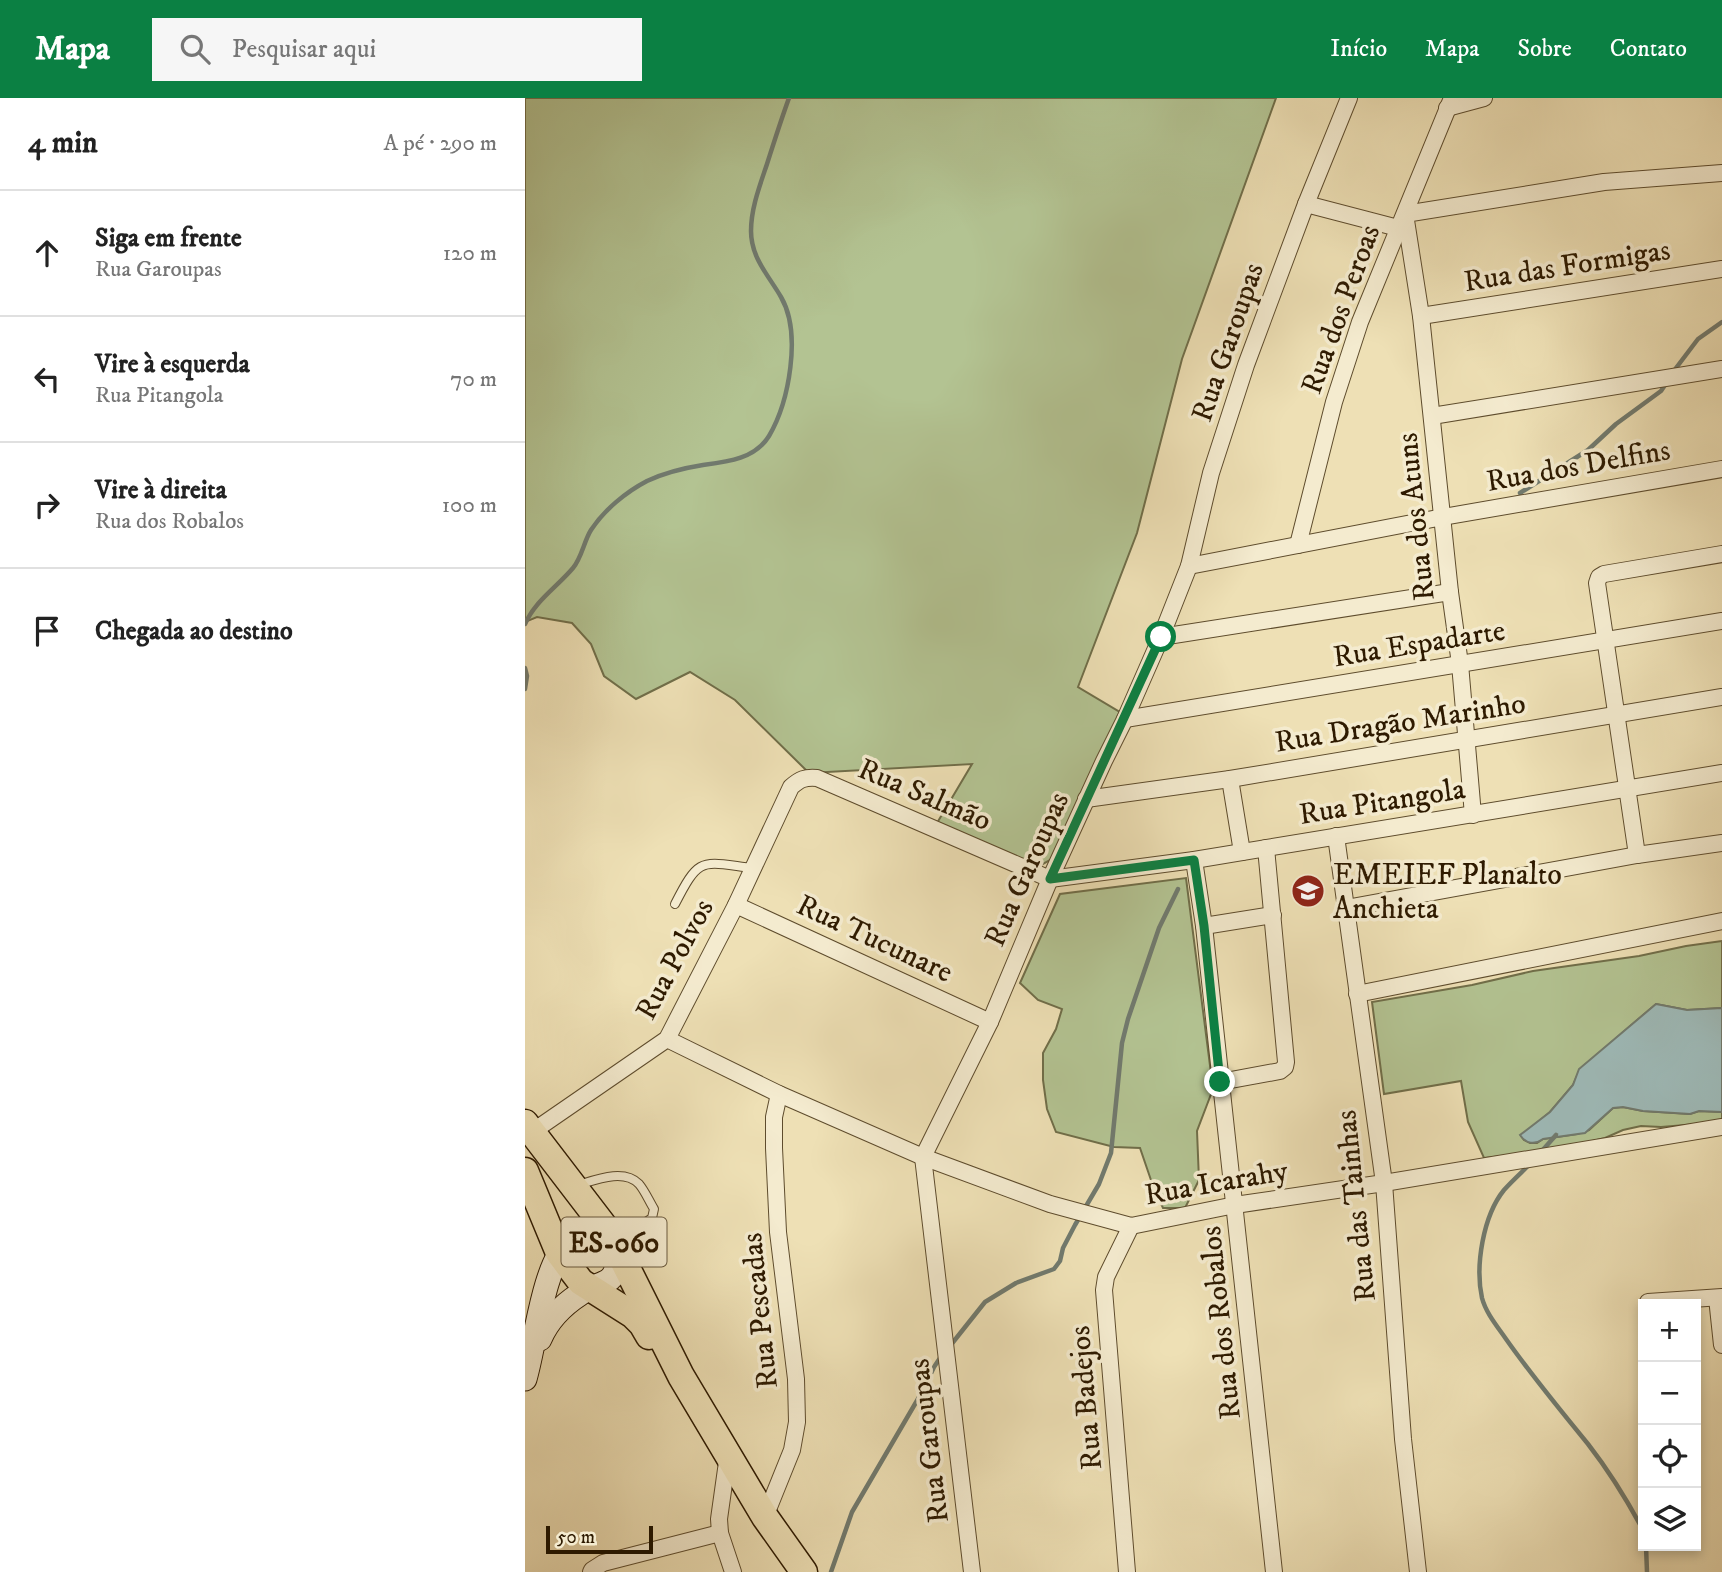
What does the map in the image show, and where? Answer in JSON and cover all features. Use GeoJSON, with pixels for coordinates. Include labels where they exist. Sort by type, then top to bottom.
{"type":"FeatureCollection","features":[{"type":"Feature","properties":{"kind":"main road","name":"ES-060"},"geometry":{"type":"LineString","coordinates":[[529,1127],[614,1243],[681,1376],[765,1517],[804,1572]]}},
{"type":"Feature","properties":{"kind":"main road","name":"ES-060"},"geometry":{"type":"LineString","coordinates":[[525,1171],[554,1264],[633,1315],[681,1376]]}},
{"type":"Feature","properties":{"kind":"street","name":"Rua Garoupas"},"geometry":{"type":"LineString","coordinates":[[972,1572],[922,1157],[990,1022],[1050,879],[1161,637],[1189,566],[1211,473],[1238,389],[1349,98]]}},
{"type":"Feature","properties":{"kind":"street"},"geometry":{"type":"LineString","coordinates":[[1450,103],[1484,98]]}},
{"type":"Feature","properties":{"kind":"street","name":"Rua dos Peroas"},"geometry":{"type":"LineString","coordinates":[[1299,545],[1334,402],[1360,322],[1450,103]]}},
{"type":"Feature","properties":{"kind":"street"},"geometry":{"type":"LineString","coordinates":[[1307,204],[1401,221],[1604,182],[1722,173]]}},
{"type":"Feature","properties":{"kind":"street","name":"Rua dos Atuns"},"geometry":{"type":"LineString","coordinates":[[1401,221],[1421,316],[1460,664],[1473,815]]}},
{"type":"Feature","properties":{"kind":"street","name":"Rua das Formigas"},"geometry":{"type":"LineString","coordinates":[[1421,316],[1722,269]]}},
{"type":"Feature","properties":{"kind":"street"},"geometry":{"type":"LineString","coordinates":[[1432,416],[1722,369]]}},
{"type":"Feature","properties":{"kind":"street","name":"Rua dos Delfins"},"geometry":{"type":"LineString","coordinates":[[1189,566],[1443,517],[1722,469]]}},
{"type":"Feature","properties":{"kind":"street"},"geometry":{"type":"LineString","coordinates":[[1637,856],[1597,583],[1599,577],[1604,574],[1722,554]]}},
{"type":"Feature","properties":{"kind":"street"},"geometry":{"type":"LineString","coordinates":[[1161,637],[1450,592]]}},
{"type":"Feature","properties":{"kind":"street","name":"Rua Espadarte"},"geometry":{"type":"LineString","coordinates":[[1125,719],[1722,621]]}},
{"type":"Feature","properties":{"kind":"street","name":"Rua Dragão Marinho"},"geometry":{"type":"LineString","coordinates":[[1086,799],[1230,779],[1722,697]]}},
{"type":"Feature","properties":{"kind":"street","name":"Rua Pitangola"},"geometry":{"type":"LineString","coordinates":[[1050,879],[1194,860],[1722,773]]}},
{"type":"Feature","properties":{"kind":"street","name":"Rua Polvos"},"geometry":{"type":"LineString","coordinates":[[529,1127],[667,1039],[736,905],[791,787],[805,777],[817,778]]}},
{"type":"Feature","properties":{"kind":"street","name":"Rua Salmão"},"geometry":{"type":"LineString","coordinates":[[817,778],[1050,879]]}},
{"type":"Feature","properties":{"kind":"street"},"geometry":{"type":"LineString","coordinates":[[1230,779],[1242,852]]}},
{"type":"Feature","properties":{"kind":"street","name":"Rua das Tainhas"},"geometry":{"type":"LineString","coordinates":[[1336,836],[1384,1184],[1403,1439],[1418,1572]]}},
{"type":"Feature","properties":{"kind":"street"},"geometry":{"type":"LineString","coordinates":[[1346,908],[1722,843]]}},
{"type":"Feature","properties":{"kind":"street"},"geometry":{"type":"LineString","coordinates":[[1220,1082],[1280,1071],[1286,1062],[1266,848]]}},
{"type":"Feature","properties":{"kind":"street","name":"Rua dos Robalos"},"geometry":{"type":"LineString","coordinates":[[1194,860],[1204,926],[1274,1572]]}},
{"type":"Feature","properties":{"kind":"street","name":"Rua Tucunare"},"geometry":{"type":"LineString","coordinates":[[736,905],[990,1022]]}},
{"type":"Feature","properties":{"kind":"street"},"geometry":{"type":"LineString","coordinates":[[1204,926],[1273,915]]}},
{"type":"Feature","properties":{"kind":"street"},"geometry":{"type":"LineString","coordinates":[[1357,994],[1722,921]]}},
{"type":"Feature","properties":{"kind":"street","name":"Rua Icarahy"},"geometry":{"type":"LineString","coordinates":[[667,1039],[779,1094],[922,1157],[1049,1204],[1131,1226],[1235,1205],[1384,1184],[1722,1127]]}},
{"type":"Feature","properties":{"kind":"street","name":"Rua Pescadas"},"geometry":{"type":"LineString","coordinates":[[765,1517],[792,1450],[797,1422],[796,1379],[778,1232],[774,1117],[779,1094]]}},
{"type":"Feature","properties":{"kind":"street","name":"Rua Badejos"},"geometry":{"type":"LineString","coordinates":[[1128,1572],[1104,1290],[1106,1277],[1131,1226]]}},
{"type":"Feature","properties":{"kind":"street"},"geometry":{"type":"LineString","coordinates":[[599,1232],[614,1243],[618,1265],[613,1276],[603,1284],[581,1293],[559,1310],[543,1332],[527,1374],[539,1314],[554,1264],[567,1244],[576,1238],[599,1232]]}},
{"type":"Feature","properties":{"kind":"street"},"geometry":{"type":"LineString","coordinates":[[1684,1299],[1719,1297],[1722,1345]]}},
{"type":"Feature","properties":{"kind":"street"},"geometry":{"type":"LineString","coordinates":[[728,1453],[719,1519],[720,1533],[733,1572]]}},
{"type":"Feature","properties":{"kind":"street"},"geometry":{"type":"LineString","coordinates":[[591,1572],[603,1563],[720,1533]]}},
{"type":"Feature","properties":{"kind":"lane"},"geometry":{"type":"LineString","coordinates":[[675,904],[698,867],[710,863],[753,868]]}},
{"type":"Feature","properties":{"kind":"lane"},"geometry":{"type":"LineString","coordinates":[[573,1187],[613,1175],[638,1183],[654,1209],[652,1218],[614,1243]]}},
{"type":"Feature","properties":{"kind":"green space"},"geometry":{"type":"Polygon","coordinates":[[[525,98],[1276,98],[1182,359],[1137,533],[1078,687],[1123,714],[1054,858],[1041,865],[1028,865],[937,823],[972,764],[809,773],[735,700],[690,672],[636,699],[604,676],[591,644],[572,623],[537,617],[525,622],[525,98]]]}},
{"type":"Feature","properties":{"kind":"green space"},"geometry":{"type":"Polygon","coordinates":[[[1186,878],[1213,1089],[1197,1131],[1199,1180],[1185,1208],[1163,1208],[1140,1148],[1114,1147],[1056,1132],[1047,1109],[1043,1053],[1056,1029],[1062,1009],[1038,1000],[1020,983],[1060,894],[1186,878]]]}},
{"type":"Feature","properties":{"kind":"green space"},"geometry":{"type":"Polygon","coordinates":[[[1722,941],[1722,1008],[1687,1010],[1656,1004],[1580,1069],[1573,1085],[1550,1112],[1521,1136],[1530,1143],[1537,1143],[1543,1139],[1577,1134],[1589,1130],[1613,1108],[1623,1107],[1690,1114],[1699,1111],[1722,1112],[1722,1122],[1641,1126],[1551,1151],[1484,1158],[1468,1122],[1461,1081],[1384,1094],[1372,1002],[1472,985],[1533,971],[1722,941]]]}},
{"type":"Feature","properties":{"kind":"water"},"geometry":{"type":"Polygon","coordinates":[[[1656,1004],[1687,1010],[1722,1008],[1722,1112],[1699,1111],[1690,1114],[1613,1108],[1585,1133],[1543,1139],[1534,1143],[1522,1138],[1520,1135],[1550,1112],[1573,1085],[1579,1069],[1656,1004]]]}},
{"type":"Feature","properties":{"kind":"waterway"},"geometry":{"type":"LineString","coordinates":[[525,624],[540,601],[576,564],[596,523],[623,496],[647,481],[667,473],[731,461],[756,450],[769,436],[787,387],[792,348],[791,329],[781,297],[754,250],[751,222],[759,188],[789,98]]}},
{"type":"Feature","properties":{"kind":"waterway"},"geometry":{"type":"LineString","coordinates":[[1673,372],[1698,339],[1722,322]]}},
{"type":"Feature","properties":{"kind":"waterway"},"geometry":{"type":"LineString","coordinates":[[1520,493],[1588,450],[1616,424],[1661,391],[1667,382]]}},
{"type":"Feature","properties":{"kind":"waterway"},"geometry":{"type":"LineString","coordinates":[[525,668],[525,689]]}},
{"type":"Feature","properties":{"kind":"waterway"},"geometry":{"type":"LineString","coordinates":[[950,1346],[985,1302],[1016,1283],[1054,1269],[1099,1184],[1111,1153],[1122,1043],[1128,1019],[1159,928],[1178,889]]}},
{"type":"Feature","properties":{"kind":"waterway"},"geometry":{"type":"LineString","coordinates":[[1541,1152],[1556,1135]]}},
{"type":"Feature","properties":{"kind":"waterway"},"geometry":{"type":"LineString","coordinates":[[1530,1164],[1504,1190],[1491,1213],[1480,1257],[1482,1298],[1492,1319],[1546,1393],[1588,1444],[1638,1521]]}},
{"type":"Feature","properties":{"kind":"waterway"},"geometry":{"type":"LineString","coordinates":[[831,1572],[852,1512],[942,1355]]}},
{"type":"Feature","properties":{"kind":"waterway"},"geometry":{"type":"LineString","coordinates":[[1646,1551],[1647,1572]]}},
{"type":"Feature","properties":{"kind":"place","name":"EMEIEF Planalto Anchieta"},"geometry":{"type":"Point","coordinates":[1308,891]}},
{"type":"Feature","properties":{"kind":"route"},"geometry":{"type":"LineString","coordinates":[[1161,637],[1050,879],[1194,860],[1204,926],[1220,1082]]}}]}
